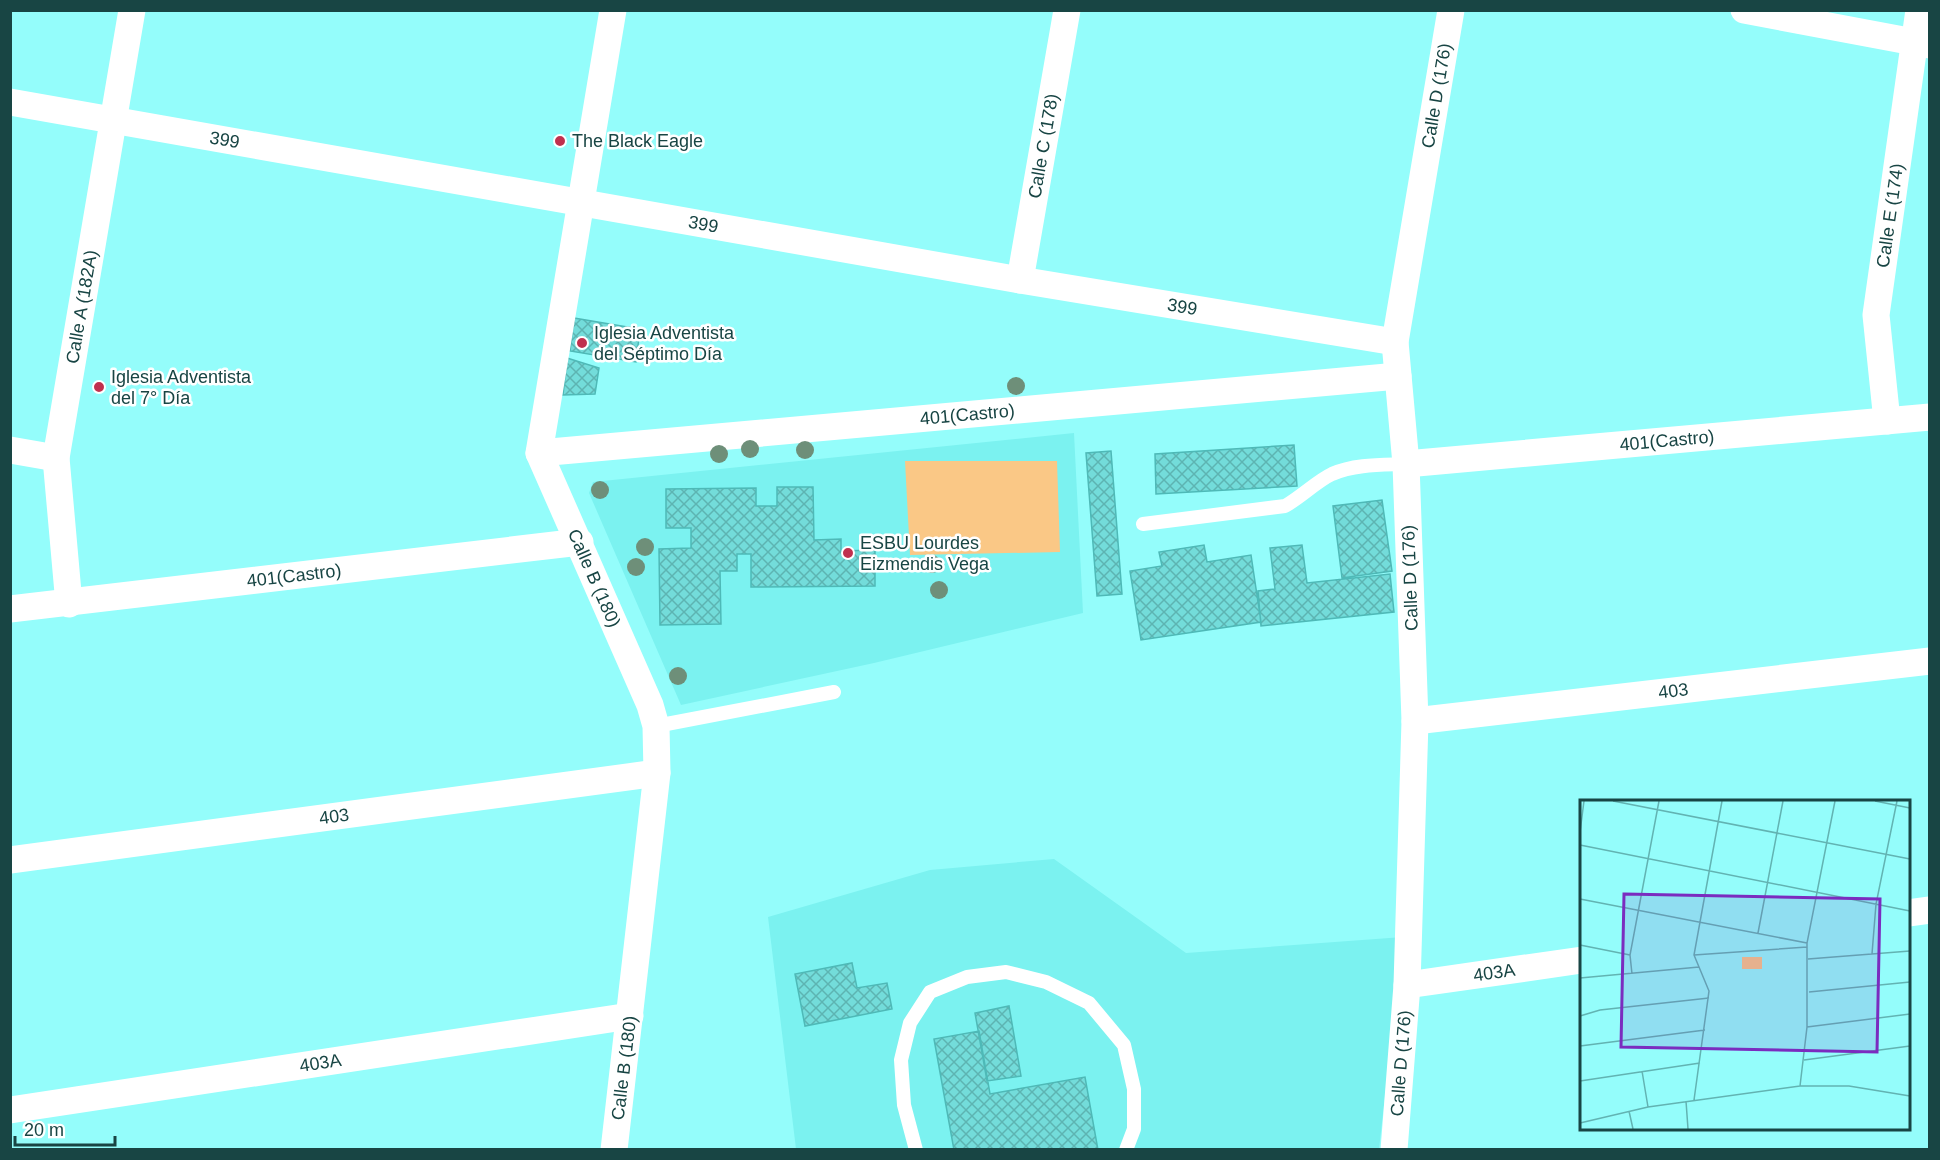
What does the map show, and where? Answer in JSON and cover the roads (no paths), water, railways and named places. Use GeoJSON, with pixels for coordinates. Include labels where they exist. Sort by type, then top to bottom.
{"type":"FeatureCollection","features":[{"type":"Feature","properties":{"kind":"street","name":"Calle A (182A)"},"geometry":{"type":"LineString","coordinates":[[69,604],[56,458],[132,10]]}},
{"type":"Feature","properties":{"kind":"street"},"geometry":{"type":"LineString","coordinates":[[539,453],[613,10]]}},
{"type":"Feature","properties":{"kind":"street","name":"Calle C (178)"},"geometry":{"type":"LineString","coordinates":[[1020,280],[1067,10]]}},
{"type":"Feature","properties":{"kind":"street","name":"Calle D (176)"},"geometry":{"type":"LineString","coordinates":[[1394,1149],[1407,985],[1415,721],[1406,464],[1395,342],[1451,10]]}},
{"type":"Feature","properties":{"kind":"street"},"geometry":{"type":"LineString","coordinates":[[1744,10],[1921,43]]}},
{"type":"Feature","properties":{"kind":"street","name":"Calle E (174)"},"geometry":{"type":"LineString","coordinates":[[1887,421],[1876,315],[1921,43],[1919,10]]}},
{"type":"Feature","properties":{"kind":"street","name":"399"},"geometry":{"type":"LineString","coordinates":[[10,102],[580,200],[1020,280],[1395,342]]}},
{"type":"Feature","properties":{"kind":"street","name":"401(Castro)"},"geometry":{"type":"LineString","coordinates":[[539,453],[1398,376]]}},
{"type":"Feature","properties":{"kind":"street","name":"401(Castro)"},"geometry":{"type":"LineString","coordinates":[[1406,464],[1929,417]]}},
{"type":"Feature","properties":{"kind":"street"},"geometry":{"type":"LineString","coordinates":[[10,450],[56,458]]}},
{"type":"Feature","properties":{"kind":"street","name":"Calle B (180)"},"geometry":{"type":"LineString","coordinates":[[539,453],[580,542],[656,726],[657,773],[614,1149]]}},
{"type":"Feature","properties":{"kind":"street","name":"401(Castro)"},"geometry":{"type":"LineString","coordinates":[[10,609],[69,604],[580,542]]}},
{"type":"Feature","properties":{"kind":"street","name":"403"},"geometry":{"type":"LineString","coordinates":[[1415,721],[1929,661]]}},
{"type":"Feature","properties":{"kind":"street","name":"403"},"geometry":{"type":"LineString","coordinates":[[10,860],[657,773]]}},
{"type":"Feature","properties":{"kind":"street"},"geometry":{"type":"LineString","coordinates":[[1910,913],[1929,910]]}},
{"type":"Feature","properties":{"kind":"street","name":"403A"},"geometry":{"type":"LineString","coordinates":[[1407,985],[1580,960]]}},
{"type":"Feature","properties":{"kind":"street","name":"403A"},"geometry":{"type":"LineString","coordinates":[[10,1110],[630,1016]]}},
{"type":"Feature","properties":{"kind":"lane"},"geometry":{"type":"LineString","coordinates":[[1143,524],[1285,506],[1305,495],[1330,475],[1357,467],[1406,464]]}},
{"type":"Feature","properties":{"kind":"lane"},"geometry":{"type":"LineString","coordinates":[[656,726],[834,692]]}},
{"type":"Feature","properties":{"kind":"lane"},"geometry":{"type":"LineString","coordinates":[[916,1149],[904,1105],[901,1060],[910,1023],[930,992],[967,977],[1006,972],[1046,982],[1089,1003],[1124,1045],[1134,1089],[1134,1129],[1126,1149]]}},
{"type":"Feature","properties":{"kind":"place","name":"The Black Eagle"},"geometry":{"type":"Point","coordinates":[560,141]}},
{"type":"Feature","properties":{"kind":"place","name":"Iglesia Adventista del Séptimo Día"},"geometry":{"type":"Point","coordinates":[582,343]}},
{"type":"Feature","properties":{"kind":"place","name":"Iglesia Adventista del 7° Día"},"geometry":{"type":"Point","coordinates":[99,387]}},
{"type":"Feature","properties":{"kind":"place","name":"ESBU Lourdes Eizmendis Vega"},"geometry":{"type":"Point","coordinates":[848,553]}}]}
